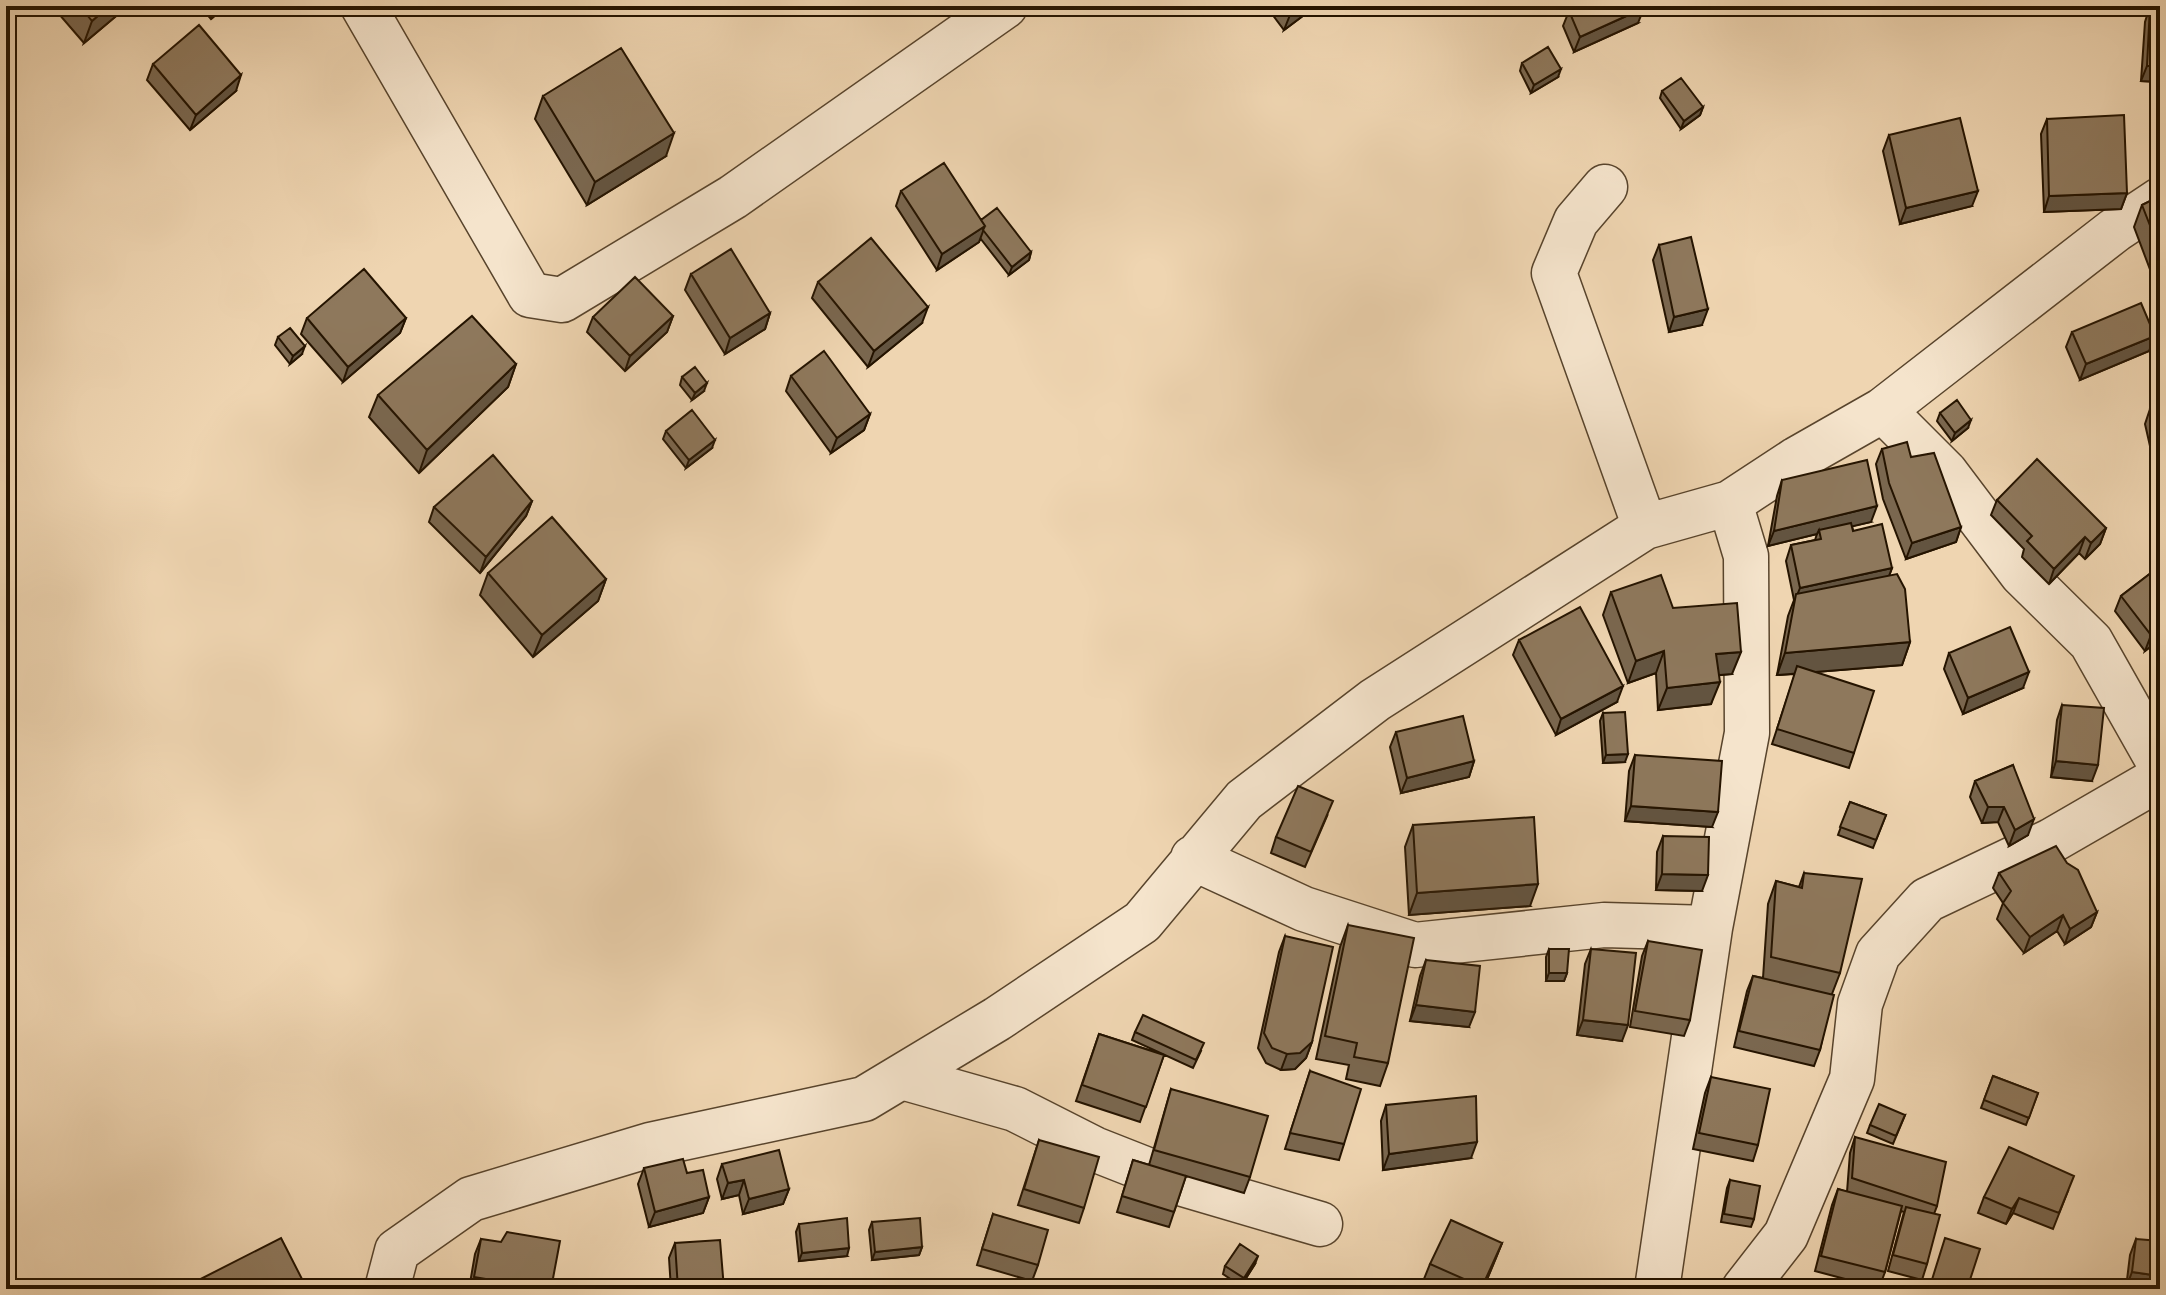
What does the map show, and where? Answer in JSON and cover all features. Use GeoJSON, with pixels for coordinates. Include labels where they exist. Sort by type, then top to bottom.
{"type":"FeatureCollection","features":[{"type":"Feature","properties":{"kind":"street"},"geometry":{"type":"LineString","coordinates":[[363,6],[530,295],[562,300],[733,197],[1005,6]]}},
{"type":"Feature","properties":{"kind":"street"},"geometry":{"type":"LineString","coordinates":[[1605,187],[1576,221],[1554,273],[1645,527]]}},
{"type":"Feature","properties":{"kind":"street"},"geometry":{"type":"LineString","coordinates":[[387,1289],[397,1251],[471,1199],[650,1145],[864,1099],[997,1019],[1142,922],[1244,800],[1375,700],[1645,527],[1730,503],[1797,459],[1883,410],[2115,230],[2160,200]]}},
{"type":"Feature","properties":{"kind":"street"},"geometry":{"type":"LineString","coordinates":[[1883,410],[1945,472],[2022,574],[2091,642],[2160,764]]}},
{"type":"Feature","properties":{"kind":"street"},"geometry":{"type":"LineString","coordinates":[[1657,1289],[1710,928],[1747,733],[1746,556],[1730,503]]}},
{"type":"Feature","properties":{"kind":"street"},"geometry":{"type":"LineString","coordinates":[[1744,1289],[1786,1235],[1852,1079],[1860,1004],[1878,954],[1927,900],[2051,841],[2160,778]]}},
{"type":"Feature","properties":{"kind":"street"},"geometry":{"type":"LineString","coordinates":[[1193,858],[1304,909],[1415,945],[1604,925],[1710,928]]}},
{"type":"Feature","properties":{"kind":"street"},"geometry":{"type":"LineString","coordinates":[[902,1077],[1015,1109],[1094,1149],[1183,1184],[1320,1224]]}},
{"type":"Feature","properties":{"kind":"building"},"geometry":{"type":"Polygon","coordinates":[[[80,6],[109,6],[92,21],[80,6]]]}},
{"type":"Feature","properties":{"kind":"building"},"geometry":{"type":"Polygon","coordinates":[[[1283,6],[1301,6],[1290,15],[1283,6]]]}},
{"type":"Feature","properties":{"kind":"building"},"geometry":{"type":"Polygon","coordinates":[[[1578,6],[1644,8],[1580,37],[1569,11],[1578,6]]]}},
{"type":"Feature","properties":{"kind":"building"},"geometry":{"type":"Polygon","coordinates":[[[2150,6],[2160,7],[2160,66],[2147,66],[2150,6]]]}},
{"type":"Feature","properties":{"kind":"building"},"geometry":{"type":"Polygon","coordinates":[[[199,25],[241,75],[196,115],[153,64],[199,25]]]}},
{"type":"Feature","properties":{"kind":"building"},"geometry":{"type":"Polygon","coordinates":[[[1548,47],[1561,69],[1534,85],[1522,63],[1548,47]]]}},
{"type":"Feature","properties":{"kind":"building"},"geometry":{"type":"Polygon","coordinates":[[[621,48],[674,133],[595,182],[543,96],[621,48]]]}},
{"type":"Feature","properties":{"kind":"building"},"geometry":{"type":"Polygon","coordinates":[[[1681,78],[1703,107],[1684,121],[1662,91],[1681,78]]]}},
{"type":"Feature","properties":{"kind":"building"},"geometry":{"type":"Polygon","coordinates":[[[2124,115],[2127,193],[2049,196],[2047,119],[2124,115]]]}},
{"type":"Feature","properties":{"kind":"building"},"geometry":{"type":"Polygon","coordinates":[[[1960,118],[1978,191],[1906,208],[1889,135],[1960,118]]]}},
{"type":"Feature","properties":{"kind":"building"},"geometry":{"type":"Polygon","coordinates":[[[944,163],[985,226],[942,254],[901,191],[944,163]]]}},
{"type":"Feature","properties":{"kind":"building"},"geometry":{"type":"Polygon","coordinates":[[[2160,196],[2160,251],[2142,205],[2160,196]]]}},
{"type":"Feature","properties":{"kind":"building"},"geometry":{"type":"Polygon","coordinates":[[[997,208],[1031,252],[1012,267],[983,230],[985,226],[981,220],[997,208]]]}},
{"type":"Feature","properties":{"kind":"building"},"geometry":{"type":"Polygon","coordinates":[[[1691,237],[1708,309],[1674,317],[1659,245],[1691,237]]]}},
{"type":"Feature","properties":{"kind":"building"},"geometry":{"type":"Polygon","coordinates":[[[871,238],[928,307],[874,351],[818,282],[871,238]]]}},
{"type":"Feature","properties":{"kind":"building"},"geometry":{"type":"Polygon","coordinates":[[[731,249],[770,313],[730,338],[691,274],[731,249]]]}},
{"type":"Feature","properties":{"kind":"building"},"geometry":{"type":"Polygon","coordinates":[[[364,269],[406,318],[348,367],[307,318],[364,269]]]}},
{"type":"Feature","properties":{"kind":"building"},"geometry":{"type":"Polygon","coordinates":[[[635,277],[673,316],[630,356],[593,317],[635,277]]]}},
{"type":"Feature","properties":{"kind":"building"},"geometry":{"type":"Polygon","coordinates":[[[2141,303],[2155,336],[2086,364],[2072,332],[2141,303]]]}},
{"type":"Feature","properties":{"kind":"building"},"geometry":{"type":"Polygon","coordinates":[[[472,316],[516,364],[427,450],[378,395],[472,316]]]}},
{"type":"Feature","properties":{"kind":"building"},"geometry":{"type":"Polygon","coordinates":[[[290,328],[305,346],[293,356],[278,337],[290,328]]]}},
{"type":"Feature","properties":{"kind":"building"},"geometry":{"type":"Polygon","coordinates":[[[824,351],[870,414],[837,438],[791,376],[824,351]]]}},
{"type":"Feature","properties":{"kind":"building"},"geometry":{"type":"Polygon","coordinates":[[[695,367],[707,383],[695,393],[682,377],[695,367]]]}},
{"type":"Feature","properties":{"kind":"building"},"geometry":{"type":"Polygon","coordinates":[[[1957,400],[1971,420],[1955,433],[1940,413],[1957,400]]]}},
{"type":"Feature","properties":{"kind":"building"},"geometry":{"type":"Polygon","coordinates":[[[2160,406],[2160,450],[2150,409],[2160,406]]]}},
{"type":"Feature","properties":{"kind":"building"},"geometry":{"type":"Polygon","coordinates":[[[692,410],[715,440],[689,460],[666,431],[692,410]]]}},
{"type":"Feature","properties":{"kind":"building"},"geometry":{"type":"Polygon","coordinates":[[[1907,442],[1911,457],[1934,453],[1961,527],[1912,543],[1889,483],[1882,449],[1907,442]]]}},
{"type":"Feature","properties":{"kind":"building"},"geometry":{"type":"Polygon","coordinates":[[[493,455],[532,501],[486,557],[434,507],[493,455]]]}},
{"type":"Feature","properties":{"kind":"building"},"geometry":{"type":"Polygon","coordinates":[[[2037,459],[2106,528],[2091,543],[2085,537],[2054,569],[2027,541],[2032,536],[1997,500],[2037,459]]]}},
{"type":"Feature","properties":{"kind":"building"},"geometry":{"type":"Polygon","coordinates":[[[1867,460],[1877,506],[1774,531],[1782,480],[1867,460]]]}},
{"type":"Feature","properties":{"kind":"building"},"geometry":{"type":"Polygon","coordinates":[[[552,517],[606,579],[542,635],[488,573],[552,517]]]}},
{"type":"Feature","properties":{"kind":"building"},"geometry":{"type":"Polygon","coordinates":[[[1851,523],[1853,531],[1882,524],[1892,568],[1800,588],[1791,545],[1821,539],[1819,530],[1851,523]]]}},
{"type":"Feature","properties":{"kind":"building"},"geometry":{"type":"Polygon","coordinates":[[[2160,566],[2160,628],[2151,635],[2121,596],[2160,566]]]}},
{"type":"Feature","properties":{"kind":"building"},"geometry":{"type":"Polygon","coordinates":[[[1897,574],[1905,589],[1910,642],[1785,653],[1796,594],[1897,574]]]}},
{"type":"Feature","properties":{"kind":"building"},"geometry":{"type":"Polygon","coordinates":[[[1661,575],[1673,608],[1737,603],[1741,652],[1716,654],[1720,682],[1667,688],[1664,651],[1636,661],[1611,592],[1661,575]]]}},
{"type":"Feature","properties":{"kind":"building"},"geometry":{"type":"Polygon","coordinates":[[[1580,607],[1623,686],[1561,719],[1519,640],[1580,607]]]}},
{"type":"Feature","properties":{"kind":"building"},"geometry":{"type":"Polygon","coordinates":[[[2010,627],[2029,672],[1968,698],[1949,653],[2010,627]]]}},
{"type":"Feature","properties":{"kind":"building"},"geometry":{"type":"Polygon","coordinates":[[[1797,666],[1874,691],[1854,753],[1777,729],[1797,666]]]}},
{"type":"Feature","properties":{"kind":"building"},"geometry":{"type":"Polygon","coordinates":[[[2062,705],[2104,708],[2098,765],[2056,761],[2062,705]]]}},
{"type":"Feature","properties":{"kind":"building"},"geometry":{"type":"Polygon","coordinates":[[[1625,712],[1628,754],[1606,755],[1603,713],[1625,712]]]}},
{"type":"Feature","properties":{"kind":"building"},"geometry":{"type":"Polygon","coordinates":[[[1463,716],[1474,761],[1407,778],[1396,732],[1463,716]]]}},
{"type":"Feature","properties":{"kind":"building"},"geometry":{"type":"Polygon","coordinates":[[[1635,755],[1722,761],[1718,812],[1631,806],[1635,755]]]}},
{"type":"Feature","properties":{"kind":"building"},"geometry":{"type":"Polygon","coordinates":[[[2013,765],[2034,819],[2015,830],[2004,807],[1988,807],[1975,781],[2013,765]]]}},
{"type":"Feature","properties":{"kind":"building"},"geometry":{"type":"Polygon","coordinates":[[[1298,786],[1333,801],[1311,852],[1276,837],[1298,786]]]}},
{"type":"Feature","properties":{"kind":"building"},"geometry":{"type":"Polygon","coordinates":[[[1850,802],[1886,815],[1876,840],[1840,827],[1850,802]]]}},
{"type":"Feature","properties":{"kind":"building"},"geometry":{"type":"Polygon","coordinates":[[[1534,817],[1538,884],[1417,893],[1413,825],[1534,817]]]}},
{"type":"Feature","properties":{"kind":"building"},"geometry":{"type":"Polygon","coordinates":[[[1663,836],[1709,837],[1708,875],[1662,874],[1663,836]]]}},
{"type":"Feature","properties":{"kind":"building"},"geometry":{"type":"Polygon","coordinates":[[[2056,846],[2067,863],[2078,870],[2097,912],[2070,929],[2063,915],[2030,937],[2003,903],[2011,891],[1999,873],[2056,846]]]}},
{"type":"Feature","properties":{"kind":"building"},"geometry":{"type":"Polygon","coordinates":[[[1804,873],[1862,879],[1840,973],[1771,957],[1776,881],[1802,888],[1804,873]]]}},
{"type":"Feature","properties":{"kind":"building"},"geometry":{"type":"Polygon","coordinates":[[[1348,925],[1414,938],[1388,1063],[1354,1057],[1357,1043],[1325,1036],[1348,925]]]}},
{"type":"Feature","properties":{"kind":"building"},"geometry":{"type":"Polygon","coordinates":[[[1285,936],[1333,947],[1312,1042],[1300,1053],[1287,1054],[1272,1048],[1264,1033],[1285,936]]]}},
{"type":"Feature","properties":{"kind":"building"},"geometry":{"type":"Polygon","coordinates":[[[1648,941],[1702,950],[1690,1020],[1635,1011],[1648,941]]]}},
{"type":"Feature","properties":{"kind":"building"},"geometry":{"type":"Polygon","coordinates":[[[1549,949],[1569,949],[1567,973],[1549,973],[1549,949]]]}},
{"type":"Feature","properties":{"kind":"building"},"geometry":{"type":"Polygon","coordinates":[[[1591,949],[1636,953],[1628,1025],[1583,1020],[1591,949]]]}},
{"type":"Feature","properties":{"kind":"building"},"geometry":{"type":"Polygon","coordinates":[[[1426,960],[1480,966],[1475,1012],[1416,1005],[1426,960]]]}},
{"type":"Feature","properties":{"kind":"building"},"geometry":{"type":"Polygon","coordinates":[[[1753,976],[1834,995],[1820,1050],[1739,1031],[1753,976]]]}},
{"type":"Feature","properties":{"kind":"building"},"geometry":{"type":"Polygon","coordinates":[[[1143,1015],[1204,1043],[1196,1060],[1135,1032],[1143,1015]]]}},
{"type":"Feature","properties":{"kind":"building"},"geometry":{"type":"Polygon","coordinates":[[[1099,1034],[1164,1055],[1146,1107],[1082,1085],[1099,1034]]]}},
{"type":"Feature","properties":{"kind":"building"},"geometry":{"type":"Polygon","coordinates":[[[1310,1071],[1361,1089],[1344,1144],[1290,1133],[1310,1071]]]}},
{"type":"Feature","properties":{"kind":"building"},"geometry":{"type":"Polygon","coordinates":[[[1993,1076],[2038,1093],[2029,1118],[1984,1100],[1993,1076]]]}},
{"type":"Feature","properties":{"kind":"building"},"geometry":{"type":"Polygon","coordinates":[[[1711,1077],[1770,1089],[1758,1145],[1699,1133],[1711,1077]]]}},
{"type":"Feature","properties":{"kind":"building"},"geometry":{"type":"Polygon","coordinates":[[[1171,1089],[1268,1116],[1250,1177],[1154,1150],[1171,1089]]]}},
{"type":"Feature","properties":{"kind":"building"},"geometry":{"type":"Polygon","coordinates":[[[1476,1096],[1477,1142],[1389,1154],[1386,1105],[1476,1096]]]}},
{"type":"Feature","properties":{"kind":"building"},"geometry":{"type":"Polygon","coordinates":[[[1879,1104],[1905,1115],[1896,1136],[1870,1125],[1879,1104]]]}},
{"type":"Feature","properties":{"kind":"building"},"geometry":{"type":"Polygon","coordinates":[[[1855,1137],[1946,1162],[1937,1206],[1852,1178],[1855,1137]]]}},
{"type":"Feature","properties":{"kind":"building"},"geometry":{"type":"Polygon","coordinates":[[[1039,1140],[1099,1157],[1084,1208],[1024,1189],[1039,1140]]]}},
{"type":"Feature","properties":{"kind":"building"},"geometry":{"type":"Polygon","coordinates":[[[2009,1147],[2074,1176],[2059,1213],[2019,1198],[2012,1209],[1984,1197],[2009,1147]]]}},
{"type":"Feature","properties":{"kind":"building"},"geometry":{"type":"Polygon","coordinates":[[[779,1150],[789,1189],[749,1199],[744,1180],[728,1183],[722,1164],[779,1150]]]}},
{"type":"Feature","properties":{"kind":"building"},"geometry":{"type":"Polygon","coordinates":[[[683,1159],[687,1173],[703,1170],[709,1197],[655,1212],[644,1168],[683,1159]]]}},
{"type":"Feature","properties":{"kind":"building"},"geometry":{"type":"Polygon","coordinates":[[[1133,1160],[1186,1176],[1174,1212],[1122,1196],[1133,1160]]]}},
{"type":"Feature","properties":{"kind":"building"},"geometry":{"type":"Polygon","coordinates":[[[1730,1180],[1760,1186],[1754,1219],[1724,1214],[1730,1180]]]}},
{"type":"Feature","properties":{"kind":"building"},"geometry":{"type":"Polygon","coordinates":[[[1838,1189],[1902,1206],[1885,1272],[1821,1256],[1838,1189]]]}},
{"type":"Feature","properties":{"kind":"building"},"geometry":{"type":"Polygon","coordinates":[[[1906,1207],[1940,1215],[1927,1264],[1893,1255],[1906,1207]]]}},
{"type":"Feature","properties":{"kind":"building"},"geometry":{"type":"Polygon","coordinates":[[[993,1214],[1048,1230],[1038,1265],[982,1249],[993,1214]]]}},
{"type":"Feature","properties":{"kind":"building"},"geometry":{"type":"Polygon","coordinates":[[[847,1218],[849,1248],[802,1253],[799,1224],[847,1218]]]}},
{"type":"Feature","properties":{"kind":"building"},"geometry":{"type":"Polygon","coordinates":[[[920,1218],[922,1247],[875,1252],[872,1222],[920,1218]]]}},
{"type":"Feature","properties":{"kind":"building"},"geometry":{"type":"Polygon","coordinates":[[[1451,1220],[1502,1243],[1482,1287],[1430,1264],[1451,1220]]]}},
{"type":"Feature","properties":{"kind":"building"},"geometry":{"type":"Polygon","coordinates":[[[507,1232],[560,1241],[551,1289],[490,1289],[492,1280],[474,1277],[481,1239],[501,1242],[507,1232]]]}},
{"type":"Feature","properties":{"kind":"building"},"geometry":{"type":"Polygon","coordinates":[[[281,1238],[303,1281],[287,1289],[181,1289],[281,1238]]]}},
{"type":"Feature","properties":{"kind":"building"},"geometry":{"type":"Polygon","coordinates":[[[1945,1238],[1980,1249],[1967,1289],[1930,1286],[1945,1238]]]}},
{"type":"Feature","properties":{"kind":"building"},"geometry":{"type":"Polygon","coordinates":[[[2136,1239],[2160,1241],[2160,1276],[2132,1272],[2136,1239]]]}},
{"type":"Feature","properties":{"kind":"building"},"geometry":{"type":"Polygon","coordinates":[[[720,1240],[724,1289],[678,1289],[675,1243],[720,1240]]]}},
{"type":"Feature","properties":{"kind":"building"},"geometry":{"type":"Polygon","coordinates":[[[1240,1244],[1258,1256],[1244,1278],[1225,1266],[1240,1244]]]}},
{"type":"Feature","properties":{"kind":"building"},"geometry":{"type":"Polygon","coordinates":[[[1189,1281],[1199,1284],[1196,1289],[1182,1289],[1184,1283],[1189,1284],[1189,1281]]]}}]}
